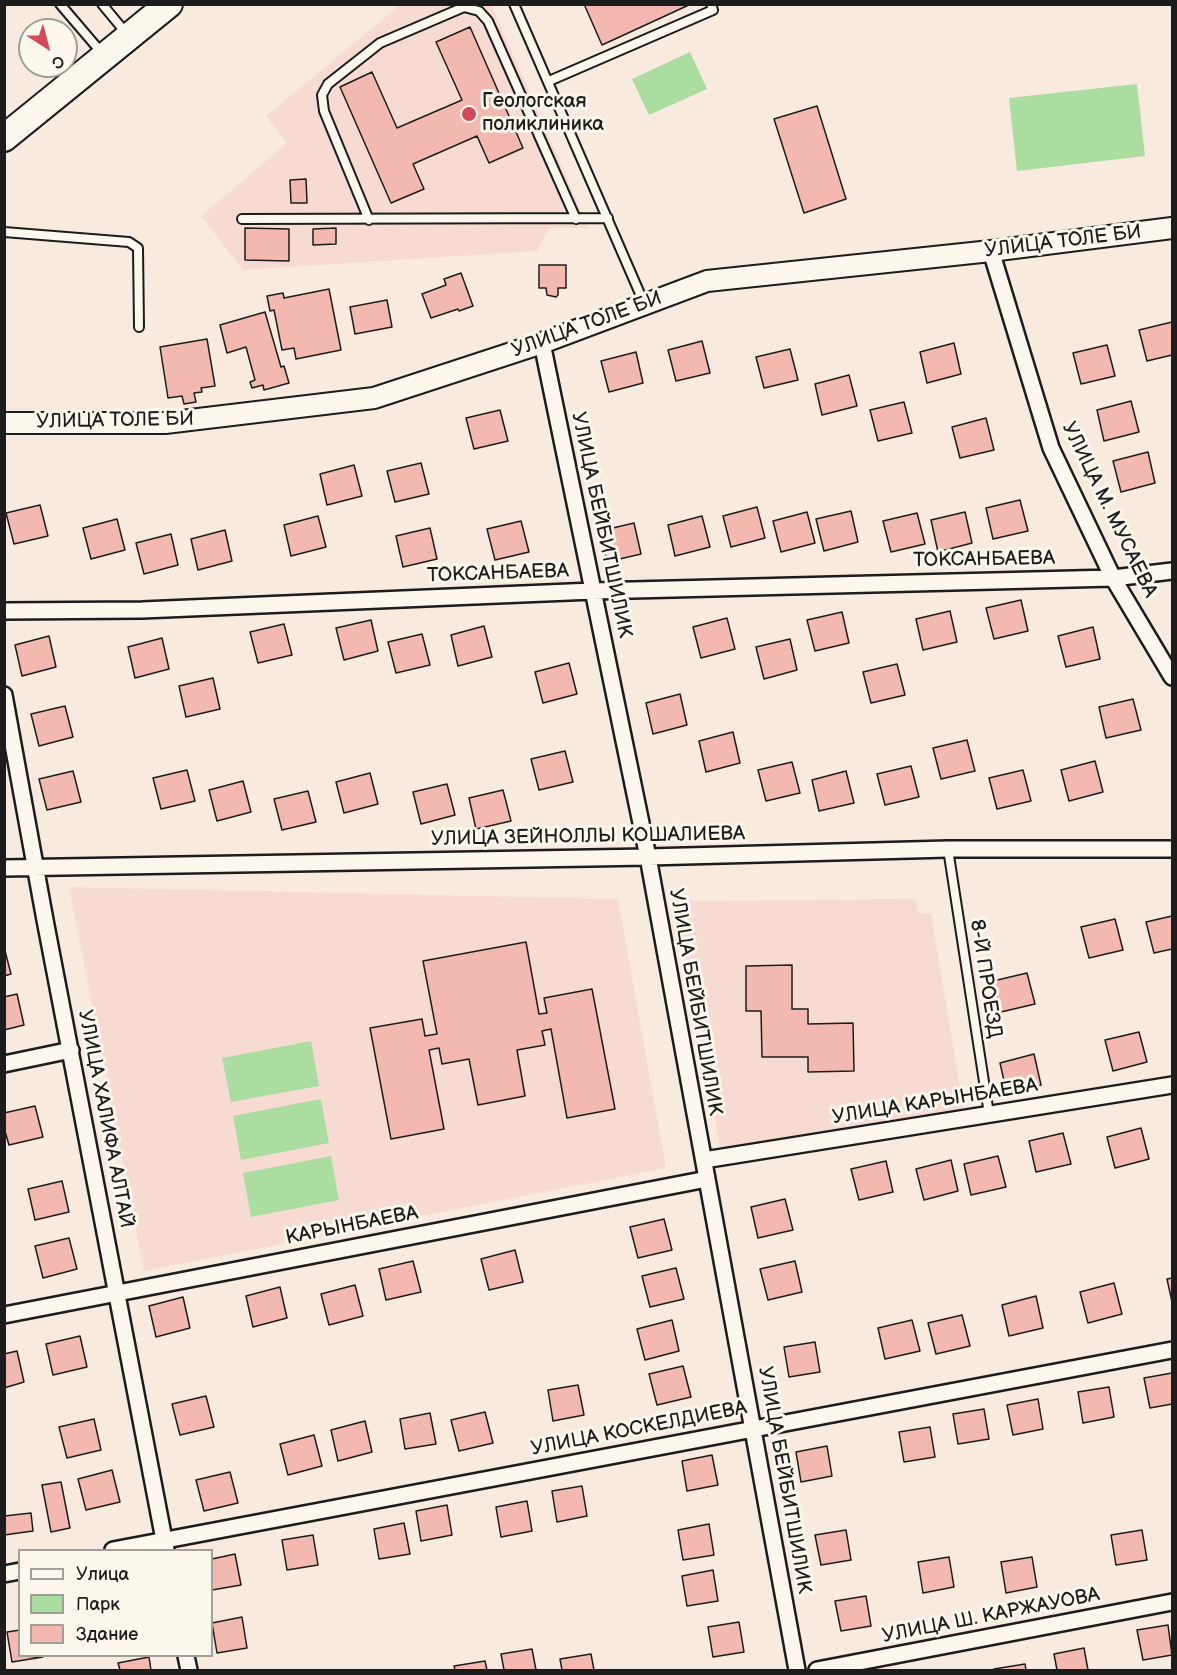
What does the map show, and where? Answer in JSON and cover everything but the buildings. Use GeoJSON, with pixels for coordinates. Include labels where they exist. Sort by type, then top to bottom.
{"type":"FeatureCollection","features":[{"type":"Feature","properties":{"kind":"highway"},"geometry":{"type":"LineString","coordinates":[[4,138],[169,4]]}},
{"type":"Feature","properties":{"kind":"street","name":"УЛИЦА ТОЛЕ БИ"},"geometry":{"type":"LineString","coordinates":[[4,423],[165,423],[375,398],[542,343],[707,281],[991,251],[1173,228]]}},
{"type":"Feature","properties":{"kind":"street","name":"УЛИЦА М. МУСАЕВА"},"geometry":{"type":"LineString","coordinates":[[991,251],[1051,448],[1113,578],[1173,677]]}},
{"type":"Feature","properties":{"kind":"street","name":"УЛИЦА БЕЙБИТШИЛИК"},"geometry":{"type":"LineString","coordinates":[[542,343],[648,857],[688,1087],[704,1160],[797,1671]]}},
{"type":"Feature","properties":{"kind":"street","name":"ТОКСАНБАЕВА"},"geometry":{"type":"LineString","coordinates":[[4,611],[142,610],[593,591],[1113,578],[1173,571]]}},
{"type":"Feature","properties":{"kind":"street","name":"УЛИЦА ХАЛИФА АЛТАЙ"},"geometry":{"type":"LineString","coordinates":[[4,695],[165,1545]]}},
{"type":"Feature","properties":{"kind":"street","name":"УЛИЦА ЗЕЙНОЛЛЫ КОШАЛИЕВА"},"geometry":{"type":"LineString","coordinates":[[4,868],[648,857],[948,849],[1173,849]]}},
{"type":"Feature","properties":{"kind":"street"},"geometry":{"type":"LineString","coordinates":[[4,1064],[71,1050]]}},
{"type":"Feature","properties":{"kind":"street","name":"УЛИЦА КАРЫНБАЕВА"},"geometry":{"type":"LineString","coordinates":[[704,1160],[1173,1086]]}},
{"type":"Feature","properties":{"kind":"street","name":"КАРЫНБАЕВА"},"geometry":{"type":"LineString","coordinates":[[4,1315],[707,1179]]}},
{"type":"Feature","properties":{"kind":"street","name":"УЛИЦА КОСКЕЛДИЕВА"},"geometry":{"type":"LineString","coordinates":[[130,1549],[165,1545],[754,1429],[1173,1350]]}},
{"type":"Feature","properties":{"kind":"street","name":"УЛИЦА Ш. КАРЖАУОВА"},"geometry":{"type":"LineString","coordinates":[[817,1671],[1173,1602]]}},
{"type":"Feature","properties":{"kind":"lane"},"geometry":{"type":"LineString","coordinates":[[60,4],[104,56]]}},
{"type":"Feature","properties":{"kind":"lane"},"geometry":{"type":"LineString","coordinates":[[102,4],[129,36]]}},
{"type":"Feature","properties":{"kind":"lane"},"geometry":{"type":"LineString","coordinates":[[514,4],[645,304]]}},
{"type":"Feature","properties":{"kind":"lane"},"geometry":{"type":"LineString","coordinates":[[549,81],[713,10],[711,4]]}},
{"type":"Feature","properties":{"kind":"lane"},"geometry":{"type":"LineString","coordinates":[[369,220],[324,111],[322,95],[328,84],[380,43],[464,7],[479,11],[488,21],[576,219]]}},
{"type":"Feature","properties":{"kind":"lane"},"geometry":{"type":"LineString","coordinates":[[242,219],[608,218]]}},
{"type":"Feature","properties":{"kind":"lane"},"geometry":{"type":"LineString","coordinates":[[4,232],[129,242],[138,248],[139,327]]}},
{"type":"Feature","properties":{"kind":"lane","name":"8-Й ПРОЕЗД"},"geometry":{"type":"LineString","coordinates":[[948,849],[989,1114]]}},
{"type":"Feature","properties":{"kind":"shaded area"},"geometry":{"type":"Polygon","coordinates":[[[491,4],[589,228],[549,228],[537,251],[243,270],[201,216],[287,143],[266,116],[400,5],[491,4]]]}},
{"type":"Feature","properties":{"kind":"shaded area"},"geometry":{"type":"Polygon","coordinates":[[[69,887],[618,899],[666,1168],[144,1271],[69,887]]]}},
{"type":"Feature","properties":{"kind":"shaded area"},"geometry":{"type":"Polygon","coordinates":[[[916,899],[919,914],[931,914],[964,1110],[720,1148],[676,901],[916,899]]]}},
{"type":"Feature","properties":{"kind":"green space"},"geometry":{"type":"Polygon","coordinates":[[[690,52],[707,89],[649,115],[632,79],[690,52]]]}},
{"type":"Feature","properties":{"kind":"green space"},"geometry":{"type":"Polygon","coordinates":[[[1137,84],[1145,156],[1017,171],[1009,98],[1137,84]]]}},
{"type":"Feature","properties":{"kind":"green space"},"geometry":{"type":"Polygon","coordinates":[[[311,1041],[319,1086],[231,1102],[222,1058],[311,1041]]]}},
{"type":"Feature","properties":{"kind":"green space"},"geometry":{"type":"Polygon","coordinates":[[[321,1099],[329,1143],[241,1160],[233,1116],[321,1099]]]}},
{"type":"Feature","properties":{"kind":"green space"},"geometry":{"type":"Polygon","coordinates":[[[331,1156],[339,1200],[251,1217],[243,1173],[331,1156]]]}},
{"type":"Feature","properties":{"kind":"place","name":"Геологская поликлиника"},"geometry":{"type":"Point","coordinates":[469,114]}}]}
